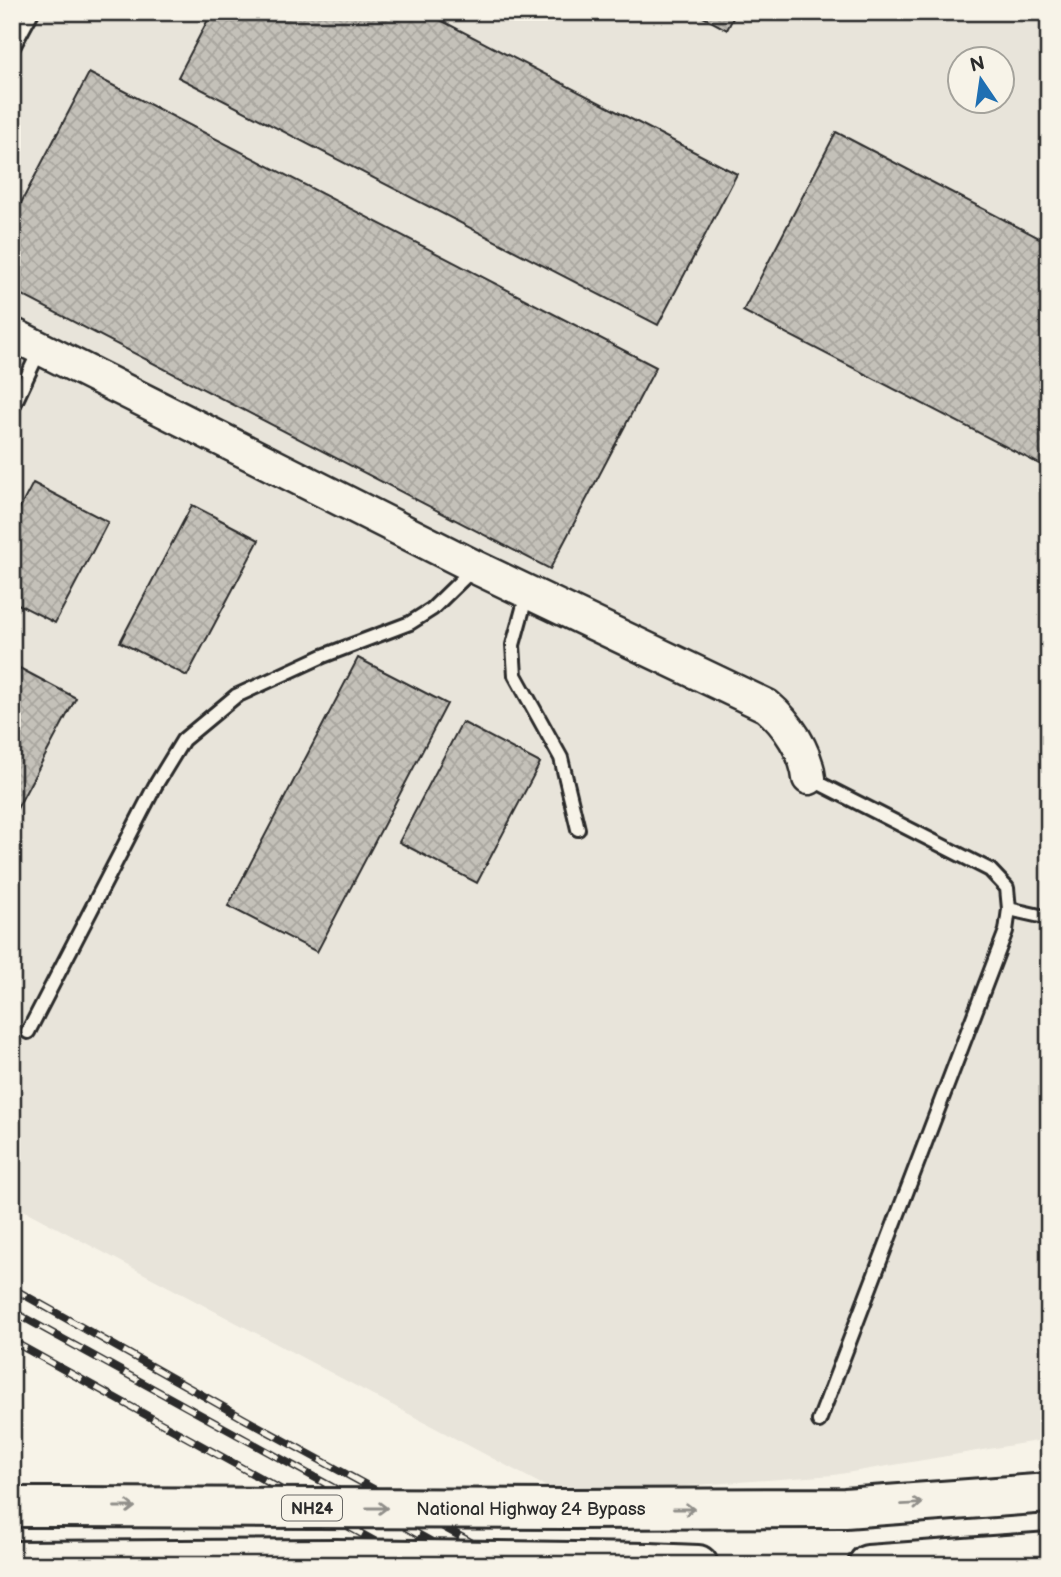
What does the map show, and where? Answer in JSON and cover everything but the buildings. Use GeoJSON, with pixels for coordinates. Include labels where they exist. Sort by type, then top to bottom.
{"type":"FeatureCollection","features":[{"type":"Feature","properties":{"kind":"highway","name":"National Highway 24 Bypass"},"geometry":{"type":"LineString","coordinates":[[12,1507],[845,1508],[1049,1493]]}},
{"type":"Feature","properties":{"kind":"highway"},"geometry":{"type":"LineString","coordinates":[[868,1565],[1049,1552]]}},
{"type":"Feature","properties":{"kind":"highway"},"geometry":{"type":"LineString","coordinates":[[12,1561],[335,1559],[698,1565]]}},
{"type":"Feature","properties":{"kind":"street"},"geometry":{"type":"LineString","coordinates":[[12,334],[475,566],[767,706],[780,717],[789,731],[804,760],[809,778]]}},
{"type":"Feature","properties":{"kind":"lane"},"geometry":{"type":"LineString","coordinates":[[12,49],[32,12]]}},
{"type":"Feature","properties":{"kind":"lane"},"geometry":{"type":"LineString","coordinates":[[12,409],[41,348]]}},
{"type":"Feature","properties":{"kind":"lane"},"geometry":{"type":"LineString","coordinates":[[28,1032],[155,786],[183,740],[236,696],[323,656],[410,623],[432,609],[475,566]]}},
{"type":"Feature","properties":{"kind":"lane"},"geometry":{"type":"LineString","coordinates":[[528,592],[513,645],[515,675],[561,758],[578,829]]}},
{"type":"Feature","properties":{"kind":"lane"},"geometry":{"type":"LineString","coordinates":[[809,778],[990,870],[1007,888],[1009,909],[1006,931],[819,1421]]}},
{"type":"Feature","properties":{"kind":"lane"},"geometry":{"type":"LineString","coordinates":[[1009,909],[1049,918]]}},
{"type":"Feature","properties":{"kind":"shaded area"},"geometry":{"type":"Polygon","coordinates":[[[12,12],[1049,12],[1049,1439],[834,1475],[562,1495],[12,1204],[12,12]]]}},
{"type":"Feature","properties":{"kind":"railway"},"geometry":{"type":"LineString","coordinates":[[12,1288],[513,1565]]}},
{"type":"Feature","properties":{"kind":"railway"},"geometry":{"type":"LineString","coordinates":[[12,1311],[474,1565]]}},
{"type":"Feature","properties":{"kind":"railway"},"geometry":{"type":"LineString","coordinates":[[12,1341],[418,1565]]}}]}
